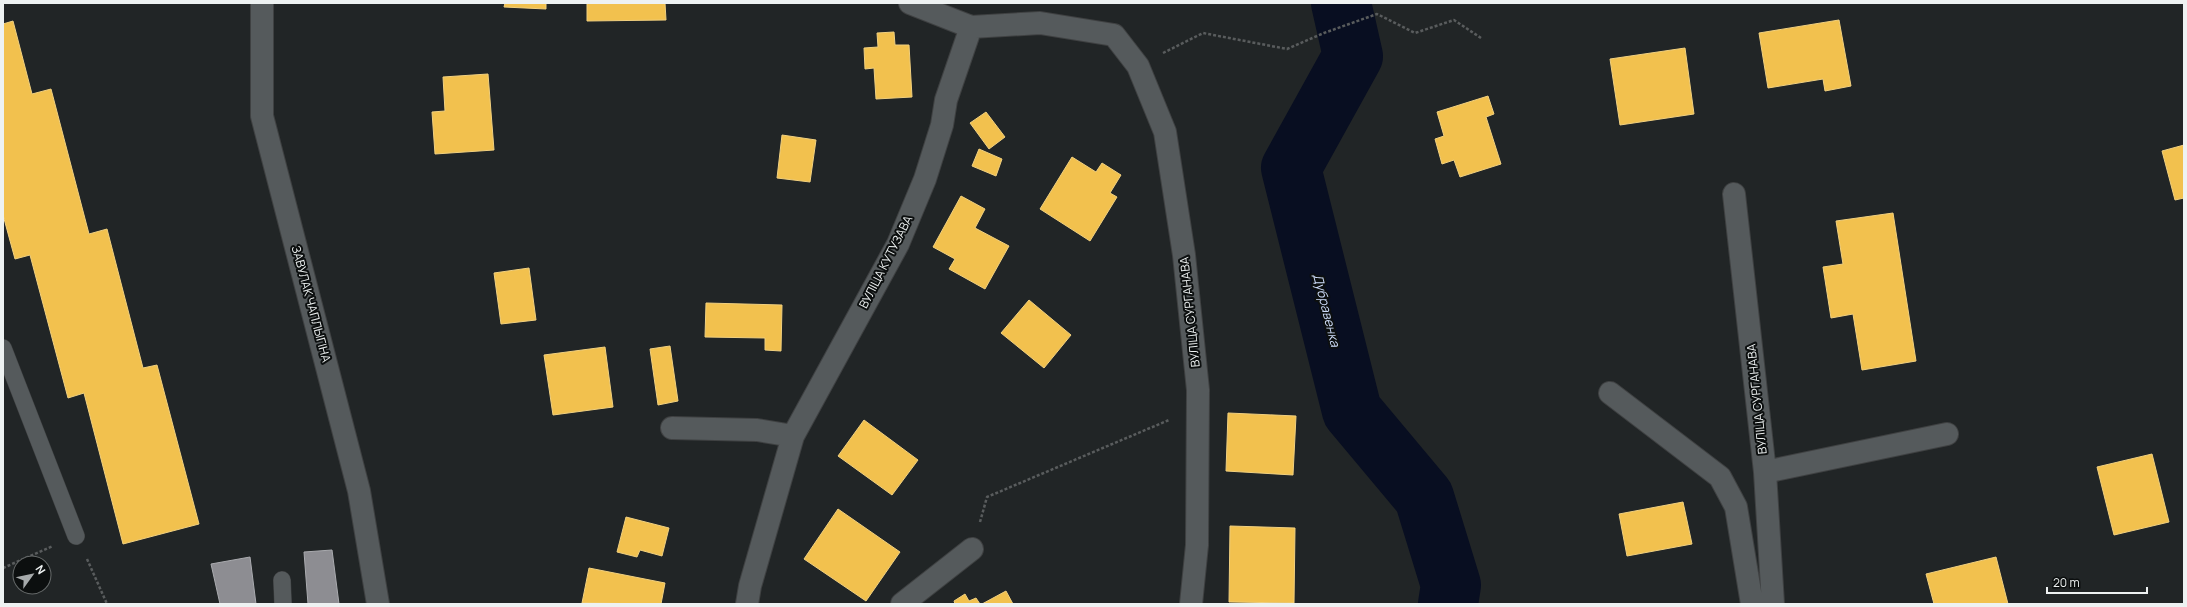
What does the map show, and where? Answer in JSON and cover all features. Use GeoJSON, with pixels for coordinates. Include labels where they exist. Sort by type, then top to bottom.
{"type":"FeatureCollection","features":[{"type":"Feature","properties":{"kind":"street","name":"ЗАВУЛАК ЧАПЛЫГІНА"},"geometry":{"type":"LineString","coordinates":[[262,3],[262,116],[359,491],[378,604]]}},
{"type":"Feature","properties":{"kind":"street"},"geometry":{"type":"LineString","coordinates":[[910,3],[971,27]]}},
{"type":"Feature","properties":{"kind":"street","name":"ВУЛІЦА СУРГАНАВА"},"geometry":{"type":"LineString","coordinates":[[971,27],[1040,23],[1114,35],[1138,66],[1165,132],[1184,255],[1198,390],[1198,545],[1191,604]]}},
{"type":"Feature","properties":{"kind":"street","name":"ВУЛІЦА КУТУЗАВА"},"geometry":{"type":"LineString","coordinates":[[747,604],[750,586],[793,436],[898,244],[925,180],[942,125],[946,100],[971,27]]}},
{"type":"Feature","properties":{"kind":"street","name":"ВУЛІЦА СУРГАНАВА"},"geometry":{"type":"LineString","coordinates":[[1734,194],[1765,472],[1773,604]]}},
{"type":"Feature","properties":{"kind":"street"},"geometry":{"type":"LineString","coordinates":[[1610,393],[1720,477],[1736,507],[1752,604]]}},
{"type":"Feature","properties":{"kind":"street"},"geometry":{"type":"LineString","coordinates":[[672,428],[757,430],[793,436]]}},
{"type":"Feature","properties":{"kind":"street"},"geometry":{"type":"LineString","coordinates":[[1765,472],[1947,434]]}},
{"type":"Feature","properties":{"kind":"street"},"geometry":{"type":"LineString","coordinates":[[902,604],[972,549]]}},
{"type":"Feature","properties":{"kind":"lane"},"geometry":{"type":"LineString","coordinates":[[3,348],[76,536]]}},
{"type":"Feature","properties":{"kind":"lane"},"geometry":{"type":"LineString","coordinates":[[282,580],[283,604]]}},
{"type":"Feature","properties":{"kind":"path"},"geometry":{"type":"LineString","coordinates":[[1138,66],[1203,33],[1287,49],[1324,33],[1377,14],[1415,33],[1454,20],[1481,38]]}},
{"type":"Feature","properties":{"kind":"path"},"geometry":{"type":"LineString","coordinates":[[972,549],[987,497],[1198,408]]}},
{"type":"Feature","properties":{"kind":"path"},"geometry":{"type":"LineString","coordinates":[[3,568],[76,536],[107,604]]}},
{"type":"Feature","properties":{"kind":"building: Homes"},"geometry":{"type":"Polygon","coordinates":[[[505,3],[546,3],[546,9],[504,7],[505,3]]]}},
{"type":"Feature","properties":{"kind":"building: Homes"},"geometry":{"type":"Polygon","coordinates":[[[587,3],[665,3],[666,20],[587,21],[587,3]]]}},
{"type":"Feature","properties":{"kind":"building: Homes"},"geometry":{"type":"Polygon","coordinates":[[[1839,20],[1851,86],[1825,91],[1823,79],[1768,88],[1759,33],[1839,20]]]}},
{"type":"Feature","properties":{"kind":"building: Homes"},"geometry":{"type":"Polygon","coordinates":[[[13,21],[32,94],[51,89],[89,234],[107,229],[143,368],[157,365],[199,524],[123,544],[84,393],[68,398],[30,255],[15,259],[3,215],[3,24],[13,21]]]}},
{"type":"Feature","properties":{"kind":"building: Homes"},"geometry":{"type":"Polygon","coordinates":[[[894,32],[895,45],[909,45],[912,97],[876,99],[874,68],[865,69],[864,48],[878,47],[877,33],[894,32]]]}},
{"type":"Feature","properties":{"kind":"building: Homes"},"geometry":{"type":"Polygon","coordinates":[[[1685,48],[1694,114],[1620,125],[1610,59],[1685,48]]]}},
{"type":"Feature","properties":{"kind":"building: Homes"},"geometry":{"type":"Polygon","coordinates":[[[488,74],[494,150],[435,154],[432,112],[445,111],[443,77],[488,74]]]}},
{"type":"Feature","properties":{"kind":"building: Homes"},"geometry":{"type":"Polygon","coordinates":[[[1488,96],[1494,114],[1486,117],[1501,164],[1460,177],[1454,160],[1442,164],[1435,139],[1444,136],[1437,112],[1488,96]]]}},
{"type":"Feature","properties":{"kind":"building: Homes"},"geometry":{"type":"Polygon","coordinates":[[[986,112],[1005,137],[989,149],[970,123],[986,112]]]}},
{"type":"Feature","properties":{"kind":"building: Homes"},"geometry":{"type":"Polygon","coordinates":[[[782,135],[816,140],[810,182],[777,178],[782,135]]]}},
{"type":"Feature","properties":{"kind":"building: Homes"},"geometry":{"type":"Polygon","coordinates":[[[2184,145],[2184,198],[2175,200],[2162,151],[2184,145]]]}},
{"type":"Feature","properties":{"kind":"building: Homes"},"geometry":{"type":"Polygon","coordinates":[[[979,149],[1002,159],[996,176],[972,166],[979,149]]]}},
{"type":"Feature","properties":{"kind":"building: Homes"},"geometry":{"type":"Polygon","coordinates":[[[1072,157],[1096,172],[1102,163],[1121,175],[1110,193],[1117,197],[1090,241],[1040,209],[1072,157]]]}},
{"type":"Feature","properties":{"kind":"building: Homes"},"geometry":{"type":"Polygon","coordinates":[[[961,196],[985,209],[975,228],[1009,246],[985,289],[949,269],[955,259],[933,247],[961,196]]]}},
{"type":"Feature","properties":{"kind":"building: Homes"},"geometry":{"type":"Polygon","coordinates":[[[1893,213],[1916,361],[1862,370],[1853,314],[1831,318],[1823,267],[1843,264],[1836,221],[1893,213]]]}},
{"type":"Feature","properties":{"kind":"building: Homes"},"geometry":{"type":"Polygon","coordinates":[[[529,268],[536,320],[501,324],[494,273],[529,268]]]}},
{"type":"Feature","properties":{"kind":"building: Homes"},"geometry":{"type":"Polygon","coordinates":[[[1029,300],[1071,335],[1044,368],[1001,333],[1029,300]]]}},
{"type":"Feature","properties":{"kind":"building: Homes"},"geometry":{"type":"Polygon","coordinates":[[[706,303],[782,305],[781,351],[765,350],[765,338],[705,337],[706,303]]]}},
{"type":"Feature","properties":{"kind":"building: Homes"},"geometry":{"type":"Polygon","coordinates":[[[670,346],[678,401],[658,405],[650,349],[670,346]]]}},
{"type":"Feature","properties":{"kind":"building: Homes"},"geometry":{"type":"Polygon","coordinates":[[[605,347],[613,407],[553,415],[544,355],[605,347]]]}},
{"type":"Feature","properties":{"kind":"building: Homes"},"geometry":{"type":"Polygon","coordinates":[[[1228,413],[1296,416],[1293,475],[1226,471],[1228,413]]]}},
{"type":"Feature","properties":{"kind":"building: Homes"},"geometry":{"type":"Polygon","coordinates":[[[864,420],[918,460],[892,495],[838,456],[864,420]]]}},
{"type":"Feature","properties":{"kind":"building: Homes"},"geometry":{"type":"Polygon","coordinates":[[[2152,454],[2169,522],[2114,535],[2097,467],[2152,454]]]}},
{"type":"Feature","properties":{"kind":"building: Homes"},"geometry":{"type":"Polygon","coordinates":[[[1683,502],[1692,544],[1627,556],[1619,514],[1683,502]]]}},
{"type":"Feature","properties":{"kind":"building: Homes"},"geometry":{"type":"Polygon","coordinates":[[[838,509],[900,552],[866,601],[804,559],[838,509]]]}},
{"type":"Feature","properties":{"kind":"building: Homes"},"geometry":{"type":"Polygon","coordinates":[[[626,517],[669,528],[662,556],[640,550],[637,557],[617,552],[626,517]]]}},
{"type":"Feature","properties":{"kind":"building: Homes"},"geometry":{"type":"Polygon","coordinates":[[[1230,526],[1295,528],[1294,603],[1229,602],[1230,526]]]}},
{"type":"Feature","properties":{"kind":"building: Homes"},"geometry":{"type":"Polygon","coordinates":[[[1996,557],[2008,604],[1934,604],[1926,574],[1996,557]]]}},
{"type":"Feature","properties":{"kind":"building: Homes"},"geometry":{"type":"Polygon","coordinates":[[[589,568],[665,583],[661,604],[582,603],[589,568]]]}},
{"type":"Feature","properties":{"kind":"building: Homes"},"geometry":{"type":"Polygon","coordinates":[[[1006,591],[1013,604],[982,604],[1006,591]]]}},
{"type":"Feature","properties":{"kind":"building: Homes"},"geometry":{"type":"Polygon","coordinates":[[[965,594],[969,601],[976,598],[980,604],[955,604],[954,601],[965,594]]]}},
{"type":"Feature","properties":{"kind":"building: Industry"},"geometry":{"type":"Polygon","coordinates":[[[332,550],[339,604],[308,604],[304,552],[332,550]]]}},
{"type":"Feature","properties":{"kind":"building: Industry"},"geometry":{"type":"Polygon","coordinates":[[[250,557],[256,604],[220,604],[211,564],[250,557]]]}},
{"type":"Feature","properties":{"kind":"waterway","name":"Дубравенка"},"geometry":{"type":"LineString","coordinates":[[1341,3],[1353,56],[1291,168],[1352,411],[1424,497],[1451,585],[1448,604]]}}]}
